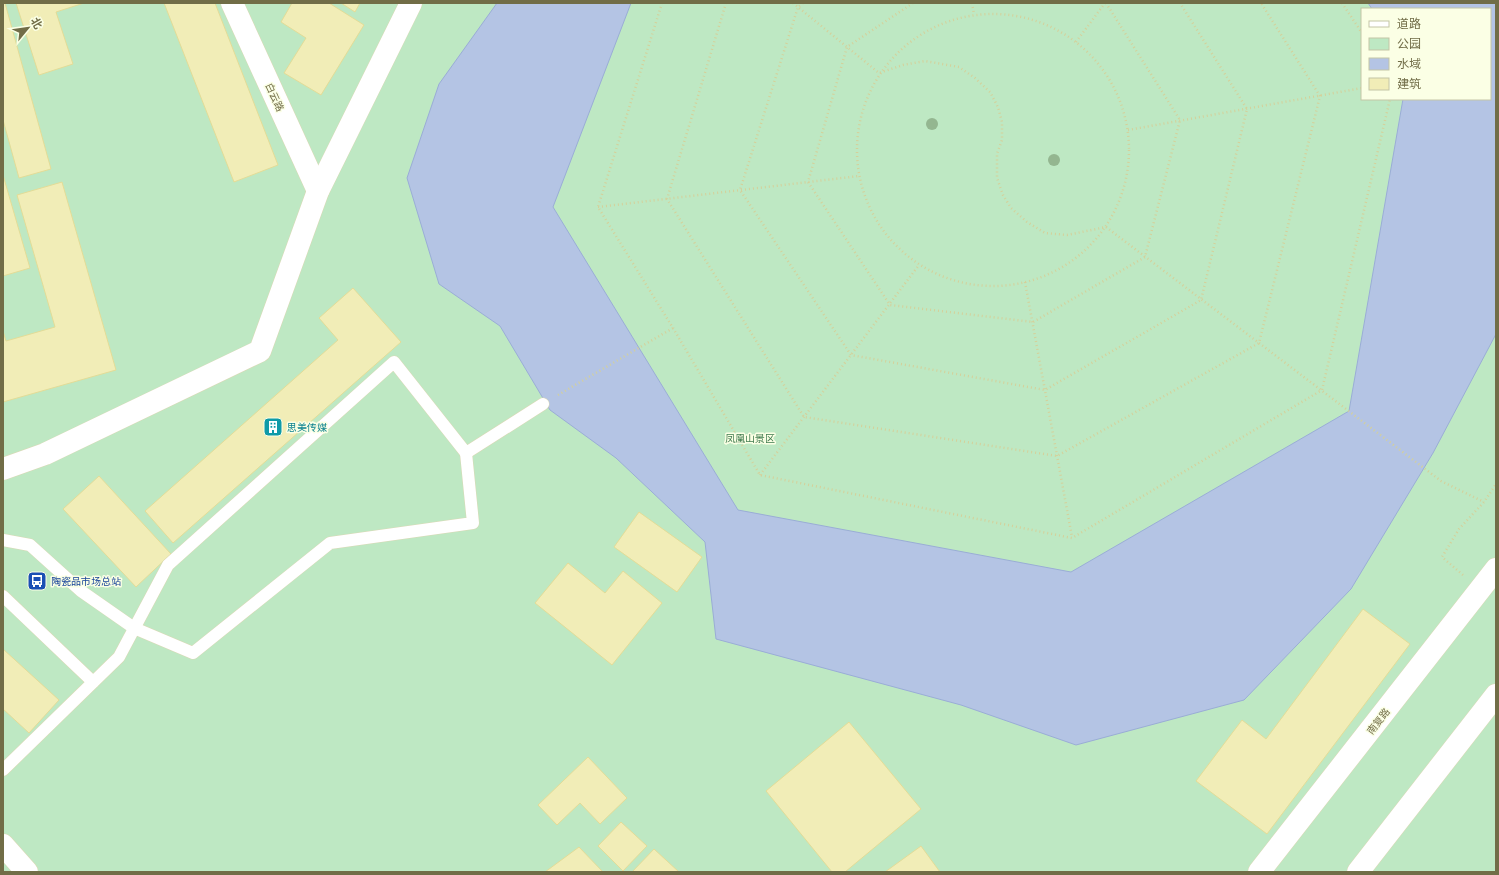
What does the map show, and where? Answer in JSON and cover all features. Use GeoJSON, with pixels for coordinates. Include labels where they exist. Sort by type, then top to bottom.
{"type":"FeatureCollection","features":[{"type":"Feature","properties":{"kind":"street","name":"白云路"},"geometry":{"type":"LineString","coordinates":[[232,3],[318,191]]}},
{"type":"Feature","properties":{"kind":"street"},"geometry":{"type":"LineString","coordinates":[[3,468],[45,454],[260,351],[318,191],[411,3]]}},
{"type":"Feature","properties":{"kind":"street","name":"南复路"},"geometry":{"type":"LineString","coordinates":[[1259,872],[1496,569]]}},
{"type":"Feature","properties":{"kind":"street"},"geometry":{"type":"LineString","coordinates":[[1358,872],[1496,695]]}},
{"type":"Feature","properties":{"kind":"street"},"geometry":{"type":"LineString","coordinates":[[3,845],[27,872]]}},
{"type":"Feature","properties":{"kind":"lane"},"geometry":{"type":"LineString","coordinates":[[3,540],[30,545],[81,591],[134,628],[193,653],[330,543],[474,523],[466,453],[394,362],[168,565],[134,628],[119,657],[3,770]]}},
{"type":"Feature","properties":{"kind":"lane"},"geometry":{"type":"LineString","coordinates":[[466,453],[543,404]]}},
{"type":"Feature","properties":{"kind":"lane"},"geometry":{"type":"LineString","coordinates":[[3,596],[93,682]]}},
{"type":"Feature","properties":{"kind":"path"},"geometry":{"type":"LineString","coordinates":[[662,3],[598,207],[673,328],[760,474],[1072,538],[1322,390],[1390,100]]}},
{"type":"Feature","properties":{"kind":"path"},"geometry":{"type":"LineString","coordinates":[[726,3],[667,199],[804,417],[1057,456],[1259,343],[1320,96],[1261,3]]}},
{"type":"Feature","properties":{"kind":"path"},"geometry":{"type":"LineString","coordinates":[[793,3],[879,73]]}},
{"type":"Feature","properties":{"kind":"path"},"geometry":{"type":"LineString","coordinates":[[740,190],[798,7],[803,3]]}},
{"type":"Feature","properties":{"kind":"path"},"geometry":{"type":"LineString","coordinates":[[913,3],[847,47],[808,182],[890,305],[1032,322],[1145,257],[1180,120],[1105,3],[1076,42]]}},
{"type":"Feature","properties":{"kind":"path"},"geometry":{"type":"LineString","coordinates":[[972,3],[974,14]]}},
{"type":"Feature","properties":{"kind":"path"},"geometry":{"type":"LineString","coordinates":[[740,190],[851,355],[1045,390],[1201,300],[1247,109],[1180,3]]}},
{"type":"Feature","properties":{"kind":"path"},"geometry":{"type":"LineString","coordinates":[[1342,3],[1361,32]]}},
{"type":"Feature","properties":{"kind":"path"},"geometry":{"type":"LineString","coordinates":[[974,14],[1022,16],[1047,24],[1076,42],[1091,55],[1108,76],[1121,104],[1128,130],[1130,159],[1126,184],[1117,209],[1106,227],[1085,251],[1064,267],[1020,284],[994,287],[967,284],[943,277],[919,265],[893,243],[874,216],[859,176],[857,144],[862,112],[879,73],[898,51],[920,34],[946,21],[974,14]]}},
{"type":"Feature","properties":{"kind":"path"},"geometry":{"type":"LineString","coordinates":[[879,73],[903,65],[925,62],[942,63],[959,67],[970,74],[990,92],[998,107],[1002,122],[1002,140],[997,154],[997,178],[1003,195],[1011,208],[1027,222],[1045,233],[1067,235],[1106,227],[1441,482],[1484,502]]}},
{"type":"Feature","properties":{"kind":"path"},"geometry":{"type":"LineString","coordinates":[[1128,130],[1361,88]]}},
{"type":"Feature","properties":{"kind":"path"},"geometry":{"type":"LineString","coordinates":[[598,207],[859,176]]}},
{"type":"Feature","properties":{"kind":"path"},"geometry":{"type":"LineString","coordinates":[[760,474],[919,265]]}},
{"type":"Feature","properties":{"kind":"path"},"geometry":{"type":"LineString","coordinates":[[1025,282],[1072,538]]}},
{"type":"Feature","properties":{"kind":"path"},"geometry":{"type":"LineString","coordinates":[[543,404],[673,328]]}},
{"type":"Feature","properties":{"kind":"path"},"geometry":{"type":"LineString","coordinates":[[1480,590],[1442,557],[1459,529],[1484,502],[1496,484]]}},
{"type":"Feature","properties":{"kind":"green space","name":"凤凰山景区"},"geometry":{"type":"Polygon","coordinates":[[[3,3],[1496,3],[1496,872],[3,872],[3,3]]]}},
{"type":"Feature","properties":{"kind":"water"},"geometry":{"type":"Polygon","coordinates":[[[497,3],[631,3],[553,207],[738,510],[1071,572],[1349,411],[1403,100],[1491,100],[1491,8],[1371,8],[1368,3],[1496,3],[1496,334],[1433,453],[1351,589],[1244,700],[1076,745],[961,705],[716,639],[705,542],[616,458],[550,410],[500,326],[439,284],[407,178],[439,84],[497,3]]]}},
{"type":"Feature","properties":{"kind":"building"},"geometry":{"type":"Polygon","coordinates":[[[3,3],[5,3],[51,169],[19,178],[3,120],[3,3]]]}},
{"type":"Feature","properties":{"kind":"building"},"geometry":{"type":"Polygon","coordinates":[[[16,3],[84,3],[56,12],[73,64],[39,75],[16,3]]]}},
{"type":"Feature","properties":{"kind":"building"},"geometry":{"type":"Polygon","coordinates":[[[164,3],[215,3],[278,165],[234,182],[164,3]]]}},
{"type":"Feature","properties":{"kind":"building"},"geometry":{"type":"Polygon","coordinates":[[[292,3],[329,3],[364,25],[321,95],[284,73],[306,38],[281,22],[292,3]]]}},
{"type":"Feature","properties":{"kind":"building"},"geometry":{"type":"Polygon","coordinates":[[[341,3],[360,3],[355,12],[341,3]]]}},
{"type":"Feature","properties":{"kind":"building"},"geometry":{"type":"Polygon","coordinates":[[[3,175],[30,268],[3,276],[3,175]]]}},
{"type":"Feature","properties":{"kind":"building"},"geometry":{"type":"Polygon","coordinates":[[[62,182],[116,370],[3,402],[3,331],[6,341],[55,327],[17,195],[62,182]]]}},
{"type":"Feature","properties":{"kind":"building","name":"思美传媒"},"geometry":{"type":"Polygon","coordinates":[[[353,288],[401,342],[173,543],[145,511],[338,340],[319,318],[353,288]]]}},
{"type":"Feature","properties":{"kind":"building"},"geometry":{"type":"Polygon","coordinates":[[[99,476],[171,554],[136,587],[63,509],[99,476]]]}},
{"type":"Feature","properties":{"kind":"building"},"geometry":{"type":"Polygon","coordinates":[[[639,512],[702,557],[677,592],[614,547],[639,512]]]}},
{"type":"Feature","properties":{"kind":"building"},"geometry":{"type":"Polygon","coordinates":[[[568,563],[605,593],[623,571],[662,603],[612,665],[535,603],[568,563]]]}},
{"type":"Feature","properties":{"kind":"building"},"geometry":{"type":"Polygon","coordinates":[[[1363,609],[1410,644],[1267,834],[1196,781],[1242,720],[1266,739],[1363,609]]]}},
{"type":"Feature","properties":{"kind":"building"},"geometry":{"type":"Polygon","coordinates":[[[3,649],[59,700],[29,733],[3,709],[3,649]]]}},
{"type":"Feature","properties":{"kind":"building"},"geometry":{"type":"Polygon","coordinates":[[[849,722],[921,809],[845,872],[832,872],[766,791],[849,722]]]}},
{"type":"Feature","properties":{"kind":"building"},"geometry":{"type":"Polygon","coordinates":[[[588,757],[627,798],[600,824],[580,803],[557,825],[538,805],[588,757]]]}},
{"type":"Feature","properties":{"kind":"building"},"geometry":{"type":"Polygon","coordinates":[[[621,822],[647,846],[623,871],[598,846],[621,822]]]}},
{"type":"Feature","properties":{"kind":"building"},"geometry":{"type":"Polygon","coordinates":[[[921,846],[940,872],[885,872],[921,846]]]}},
{"type":"Feature","properties":{"kind":"building"},"geometry":{"type":"Polygon","coordinates":[[[579,847],[603,872],[545,872],[579,847]]]}},
{"type":"Feature","properties":{"kind":"building"},"geometry":{"type":"Polygon","coordinates":[[[654,849],[679,872],[632,872],[654,849]]]}},
{"type":"Feature","properties":{"kind":"place","name":"思美传媒"},"geometry":{"type":"Point","coordinates":[273,427]}},
{"type":"Feature","properties":{"kind":"place","name":"陶瓷品市场总站"},"geometry":{"type":"Point","coordinates":[37,581]}}]}
